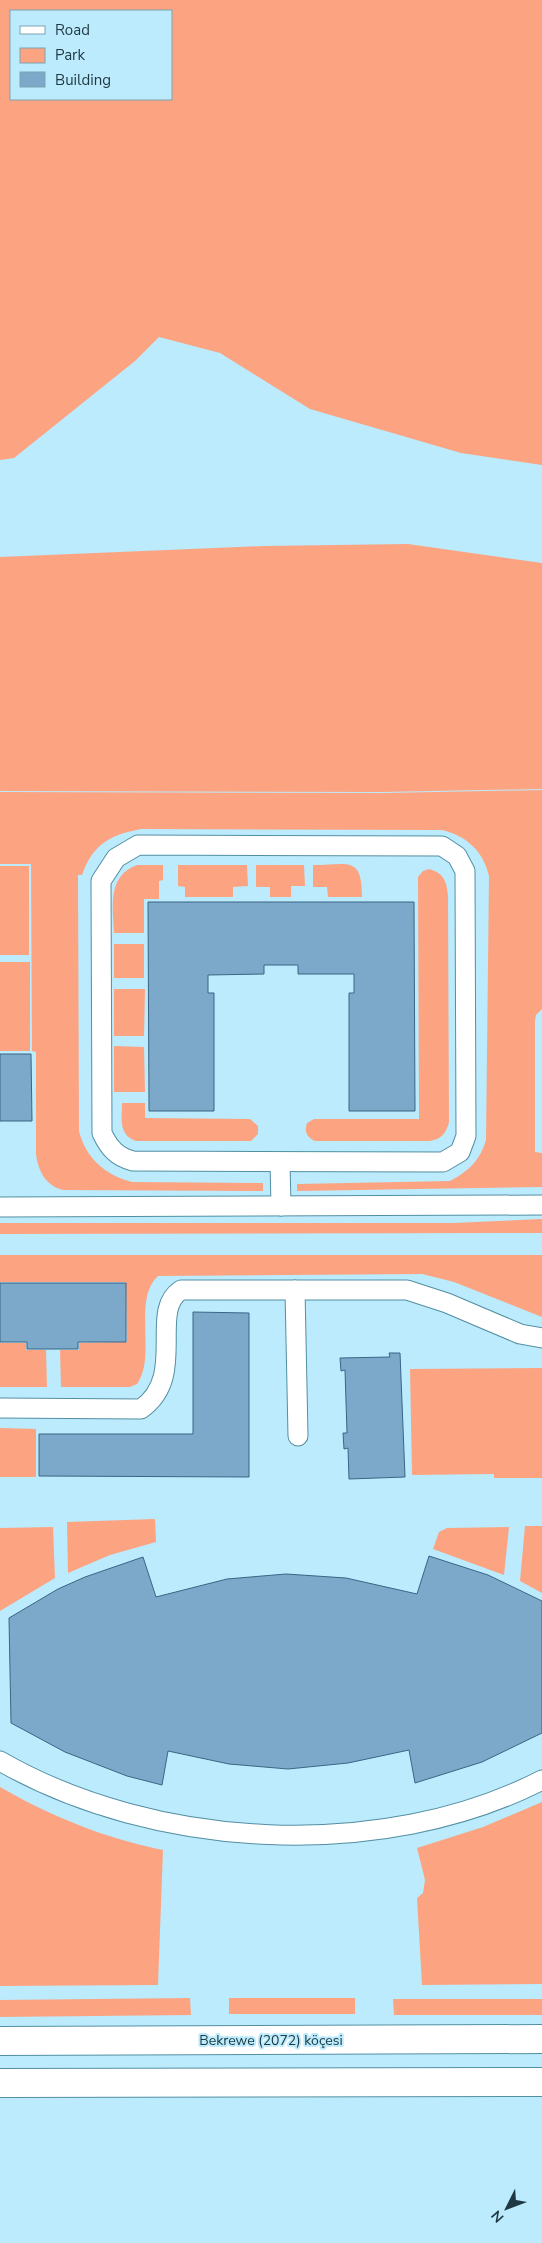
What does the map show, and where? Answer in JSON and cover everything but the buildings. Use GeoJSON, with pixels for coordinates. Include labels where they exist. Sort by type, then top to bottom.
{"type":"FeatureCollection","features":[{"type":"Feature","properties":{"kind":"main road","name":"Bekrewe (2072) köçesi"},"geometry":{"type":"LineString","coordinates":[[0,2041],[542,2039]]}},
{"type":"Feature","properties":{"kind":"main road"},"geometry":{"type":"LineString","coordinates":[[0,2083],[542,2082]]}},
{"type":"Feature","properties":{"kind":"lane"},"geometry":{"type":"LineString","coordinates":[[138,845],[442,846],[450,850],[462,862],[465,871],[466,1136],[464,1145],[452,1158],[443,1162],[280,1162],[133,1161],[123,1158],[107,1143],[102,1133],[101,890],[101,881],[106,869],[116,858],[138,845]]}},
{"type":"Feature","properties":{"kind":"lane"},"geometry":{"type":"LineString","coordinates":[[280,1162],[281,1206]]}},
{"type":"Feature","properties":{"kind":"lane"},"geometry":{"type":"LineString","coordinates":[[0,1207],[542,1205]]}},
{"type":"Feature","properties":{"kind":"lane"},"geometry":{"type":"LineString","coordinates":[[0,1408],[141,1409],[152,1401],[161,1388],[165,1375],[168,1310],[173,1296],[181,1290],[407,1290],[447,1303],[520,1334],[542,1338]]}},
{"type":"Feature","properties":{"kind":"lane"},"geometry":{"type":"LineString","coordinates":[[295,1290],[298,1436]]}},
{"type":"Feature","properties":{"kind":"lane"},"geometry":{"type":"LineString","coordinates":[[0,1761],[19,1772],[124,1813],[194,1828],[279,1834],[358,1832],[422,1823],[460,1812],[542,1780]]}},
{"type":"Feature","properties":{"kind":"green space"},"geometry":{"type":"Polygon","coordinates":[[[0,0],[542,0],[542,465],[461,453],[310,409],[220,353],[159,337],[135,361],[14,458],[0,460],[0,0]]]}},
{"type":"Feature","properties":{"kind":"green space"},"geometry":{"type":"Polygon","coordinates":[[[408,544],[542,563],[542,789],[383,792],[0,791],[0,557],[264,546],[408,544]]]}},
{"type":"Feature","properties":{"kind":"green space"},"geometry":{"type":"Polygon","coordinates":[[[542,790],[542,1009],[536,1015],[535,1021],[535,1152],[542,1153],[542,1187],[297,1191],[297,1184],[450,1181],[473,1164],[484,1147],[486,1140],[489,876],[483,859],[473,846],[459,836],[442,830],[141,829],[120,834],[97,848],[86,864],[82,875],[78,875],[79,1131],[82,1141],[92,1157],[105,1170],[132,1182],[263,1183],[263,1191],[63,1190],[52,1185],[44,1177],[36,1154],[36,1052],[32,1051],[31,864],[0,864],[0,792],[384,793],[542,790]]]}},
{"type":"Feature","properties":{"kind":"green space"},"geometry":{"type":"Polygon","coordinates":[[[344,864],[356,868],[359,874],[362,897],[328,897],[327,887],[313,887],[313,865],[344,864]]]}},
{"type":"Feature","properties":{"kind":"green space"},"geometry":{"type":"Polygon","coordinates":[[[137,865],[163,865],[163,880],[159,881],[159,899],[144,899],[144,933],[114,933],[113,903],[116,884],[127,870],[137,865]]]}},
{"type":"Feature","properties":{"kind":"green space"},"geometry":{"type":"Polygon","coordinates":[[[178,865],[247,865],[248,886],[233,887],[233,897],[185,897],[185,887],[178,886],[178,865]]]}},
{"type":"Feature","properties":{"kind":"green space"},"geometry":{"type":"Polygon","coordinates":[[[256,865],[304,865],[305,886],[291,886],[291,897],[270,897],[270,887],[256,887],[256,865]]]}},
{"type":"Feature","properties":{"kind":"green space"},"geometry":{"type":"Polygon","coordinates":[[[0,866],[29,866],[29,955],[0,955],[0,866]]]}},
{"type":"Feature","properties":{"kind":"green space"},"geometry":{"type":"Polygon","coordinates":[[[429,869],[438,873],[444,879],[448,896],[449,1122],[446,1130],[440,1137],[430,1141],[315,1141],[306,1132],[307,1123],[314,1119],[419,1119],[418,877],[423,871],[429,869]]]}},
{"type":"Feature","properties":{"kind":"green space"},"geometry":{"type":"Polygon","coordinates":[[[114,944],[144,944],[144,978],[114,978],[114,944]]]}},
{"type":"Feature","properties":{"kind":"green space"},"geometry":{"type":"Polygon","coordinates":[[[0,962],[30,962],[30,1051],[0,1051],[0,962]]]}},
{"type":"Feature","properties":{"kind":"green space"},"geometry":{"type":"Polygon","coordinates":[[[114,989],[145,989],[144,1036],[114,1036],[114,989]]]}},
{"type":"Feature","properties":{"kind":"green space"},"geometry":{"type":"Polygon","coordinates":[[[114,1046],[144,1047],[145,1092],[114,1092],[114,1046]]]}},
{"type":"Feature","properties":{"kind":"green space"},"geometry":{"type":"Polygon","coordinates":[[[122,1103],[145,1103],[145,1118],[250,1119],[258,1126],[258,1134],[251,1141],[136,1141],[126,1135],[122,1125],[122,1103]]]}},
{"type":"Feature","properties":{"kind":"green space"},"geometry":{"type":"Polygon","coordinates":[[[542,1219],[542,1233],[0,1234],[0,1223],[453,1223],[542,1219]]]}},
{"type":"Feature","properties":{"kind":"green space"},"geometry":{"type":"Polygon","coordinates":[[[0,1255],[542,1255],[542,1317],[454,1282],[422,1274],[158,1276],[150,1286],[147,1299],[145,1313],[145,1359],[143,1373],[137,1384],[130,1387],[61,1387],[60,1350],[79,1350],[79,1343],[127,1342],[126,1282],[0,1282],[0,1255]]]}},
{"type":"Feature","properties":{"kind":"green space"},"geometry":{"type":"Polygon","coordinates":[[[0,1343],[26,1343],[26,1350],[46,1350],[47,1387],[0,1387],[0,1343]]]}},
{"type":"Feature","properties":{"kind":"green space"},"geometry":{"type":"Polygon","coordinates":[[[542,1368],[542,1478],[494,1478],[494,1474],[412,1475],[410,1369],[542,1368]]]}},
{"type":"Feature","properties":{"kind":"green space"},"geometry":{"type":"Polygon","coordinates":[[[0,1428],[36,1429],[36,1477],[0,1477],[0,1428]]]}},
{"type":"Feature","properties":{"kind":"green space"},"geometry":{"type":"Polygon","coordinates":[[[155,1519],[156,1542],[110,1555],[68,1573],[67,1522],[155,1519]]]}},
{"type":"Feature","properties":{"kind":"green space"},"geometry":{"type":"Polygon","coordinates":[[[525,1526],[542,1526],[542,1593],[520,1581],[525,1526]]]}},
{"type":"Feature","properties":{"kind":"green space"},"geometry":{"type":"Polygon","coordinates":[[[53,1527],[55,1578],[0,1611],[0,1528],[53,1527]]]}},
{"type":"Feature","properties":{"kind":"green space"},"geometry":{"type":"Polygon","coordinates":[[[509,1527],[504,1575],[433,1549],[439,1532],[447,1528],[509,1527]]]}},
{"type":"Feature","properties":{"kind":"green space"},"geometry":{"type":"Polygon","coordinates":[[[0,1787],[39,1808],[79,1825],[121,1840],[163,1850],[158,1985],[0,1986],[0,1787]]]}},
{"type":"Feature","properties":{"kind":"green space"},"geometry":{"type":"Polygon","coordinates":[[[542,1802],[542,1984],[422,1985],[417,1898],[423,1893],[425,1880],[417,1848],[483,1827],[542,1802]]]}},
{"type":"Feature","properties":{"kind":"green space"},"geometry":{"type":"Polygon","coordinates":[[[190,1998],[191,2015],[0,2017],[0,2000],[190,1998]]]}},
{"type":"Feature","properties":{"kind":"green space"},"geometry":{"type":"Polygon","coordinates":[[[229,1998],[355,1998],[355,2014],[229,2014],[229,1998]]]}},
{"type":"Feature","properties":{"kind":"green space"},"geometry":{"type":"Polygon","coordinates":[[[393,1999],[542,1999],[542,2015],[394,2015],[393,1999]]]}}]}
